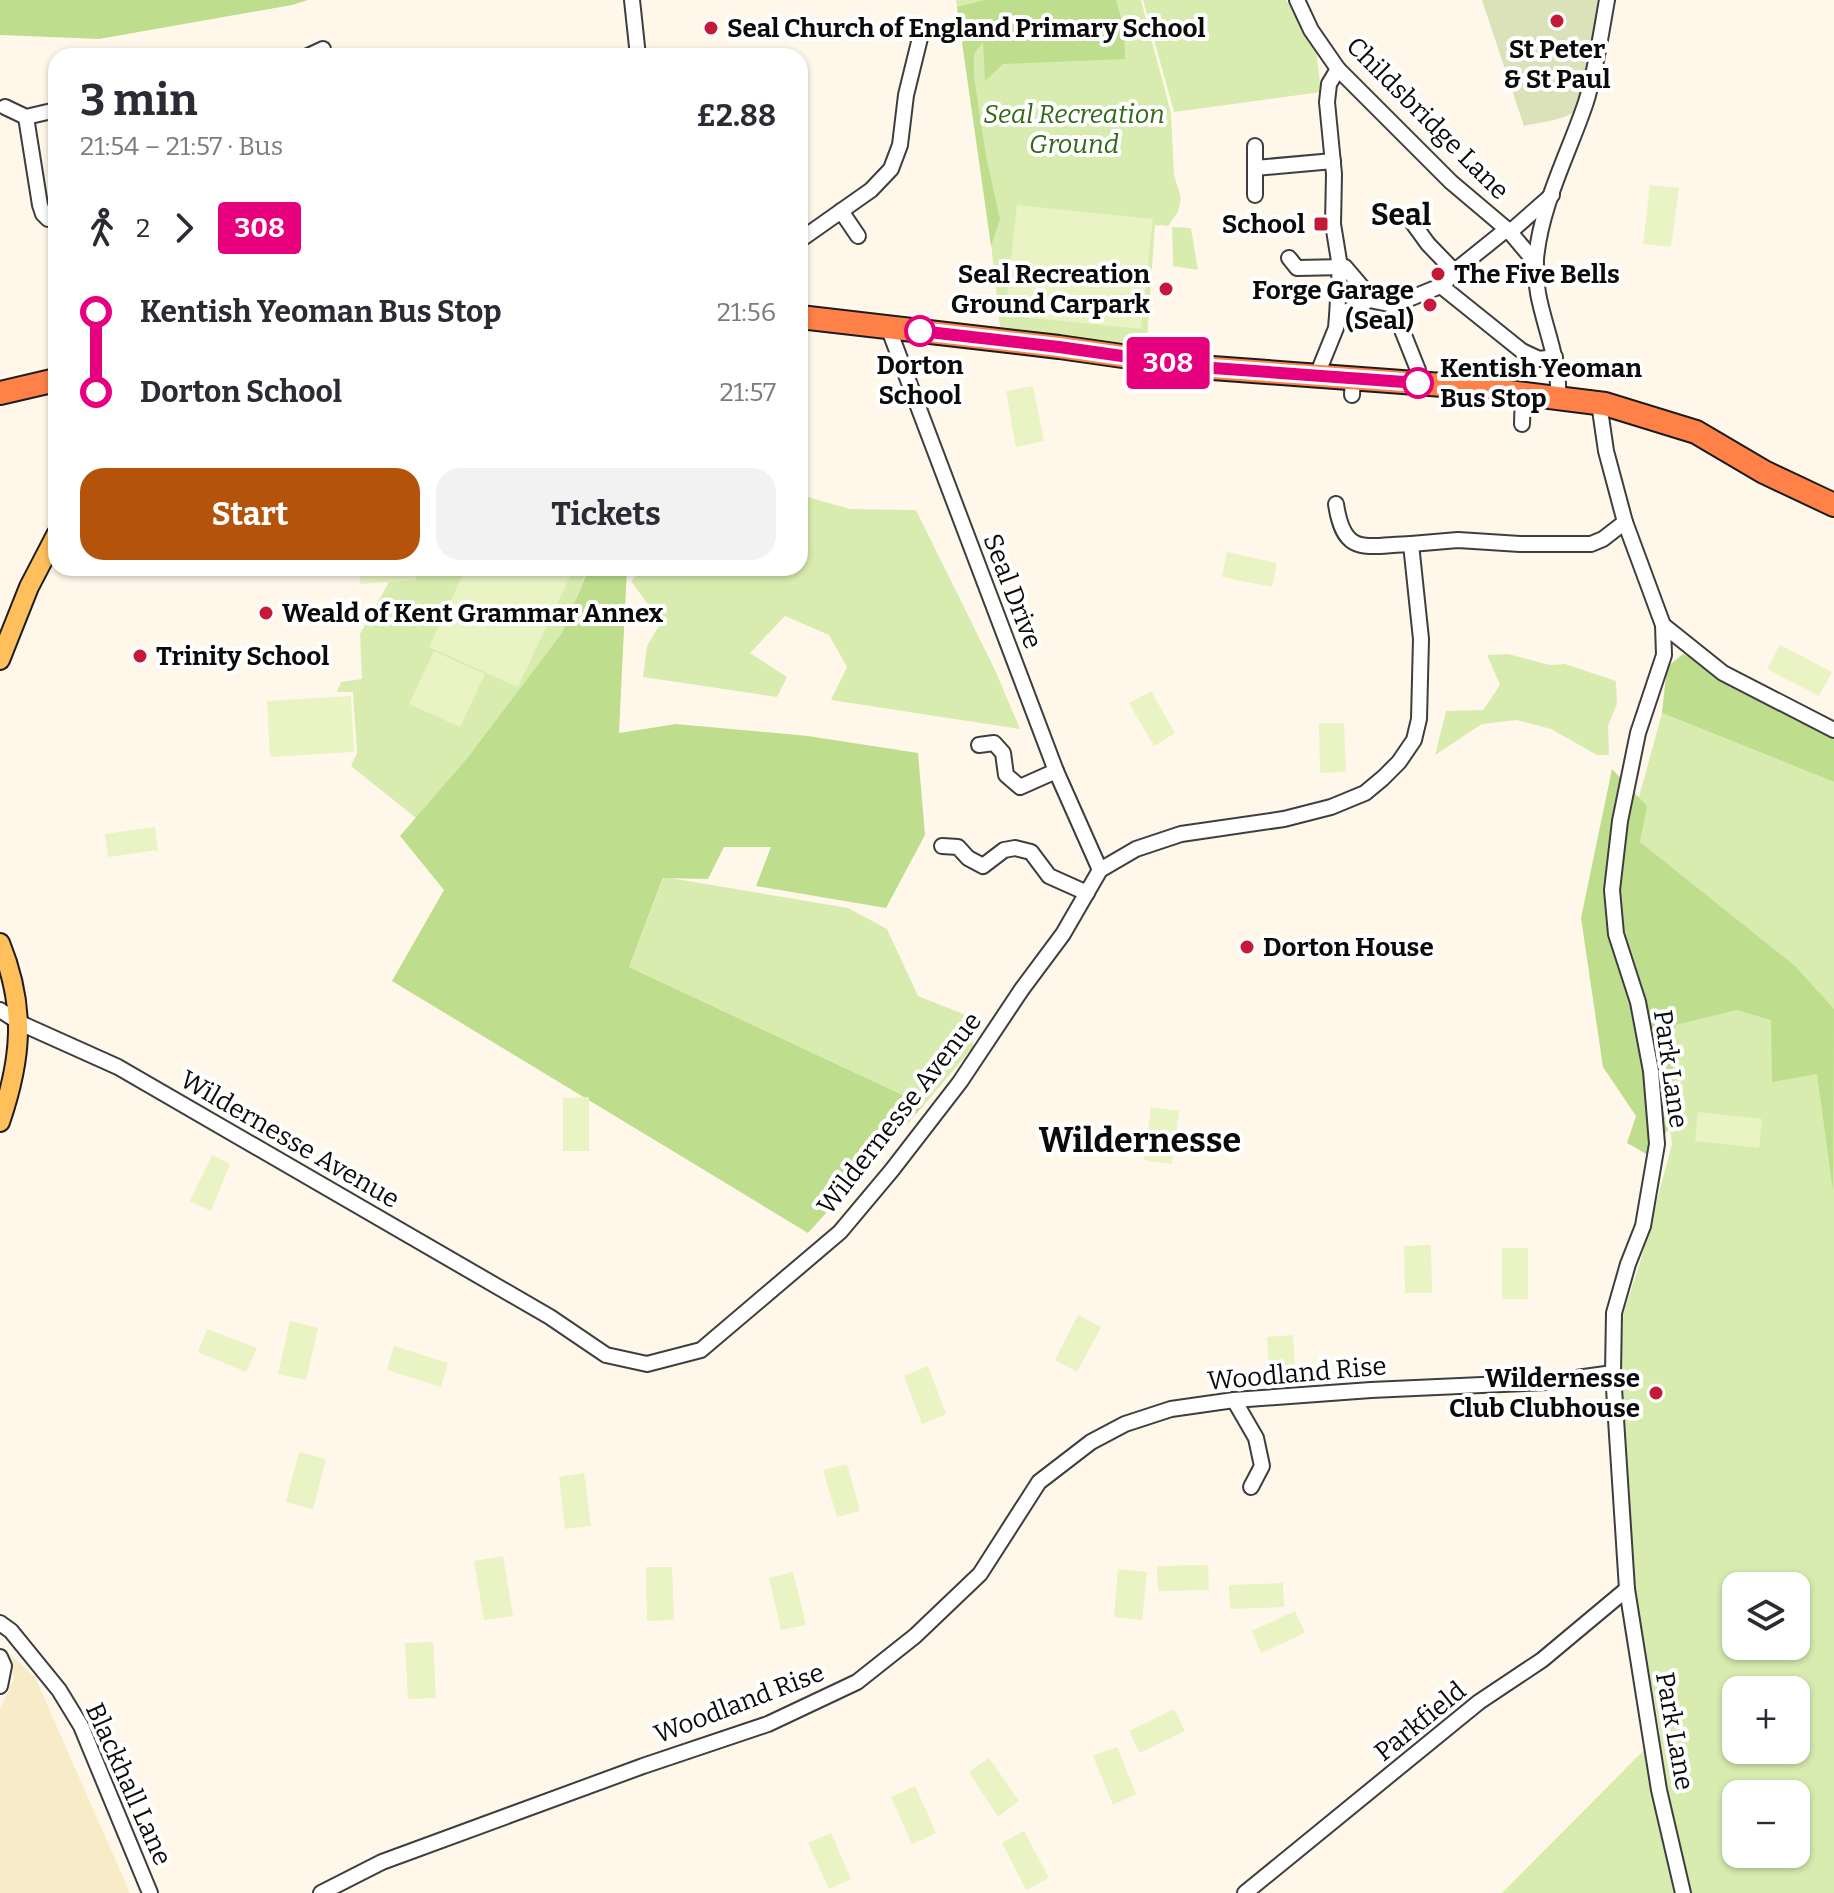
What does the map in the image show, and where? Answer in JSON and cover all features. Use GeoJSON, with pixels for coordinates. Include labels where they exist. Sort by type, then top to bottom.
{"type":"FeatureCollection","features":[{"type":"Feature","properties":{"kind":"highway"},"geometry":{"type":"LineString","coordinates":[[808,318],[1059,347],[1199,367],[1317,375],[1352,387],[1418,383],[1599,403],[1696,432],[1764,472],[1834,505]]}},
{"type":"Feature","properties":{"kind":"highway"},"geometry":{"type":"LineString","coordinates":[[0,393],[48,382]]}},
{"type":"Feature","properties":{"kind":"main road"},"geometry":{"type":"LineString","coordinates":[[0,660],[29,587],[48,550]]}},
{"type":"Feature","properties":{"kind":"main road"},"geometry":{"type":"LineString","coordinates":[[0,943],[13,980],[20,1023],[14,1074],[0,1122]]}},
{"type":"Feature","properties":{"kind":"street"},"geometry":{"type":"LineString","coordinates":[[632,0],[637,48]]}},
{"type":"Feature","properties":{"kind":"street","name":"Childsbridge Lane"},"geometry":{"type":"LineString","coordinates":[[1297,0],[1311,30],[1336,66],[1451,182],[1509,231],[1536,263]]}},
{"type":"Feature","properties":{"kind":"street"},"geometry":{"type":"LineString","coordinates":[[1558,397],[1555,357],[1541,313],[1536,263],[1538,244],[1563,158],[1586,100],[1607,0]]}},
{"type":"Feature","properties":{"kind":"street"},"geometry":{"type":"LineString","coordinates":[[808,234],[876,185],[894,163],[920,38]]}},
{"type":"Feature","properties":{"kind":"street"},"geometry":{"type":"LineString","coordinates":[[1317,375],[1336,328],[1337,316],[1340,267],[1333,224],[1333,161],[1327,96],[1336,66]]}},
{"type":"Feature","properties":{"kind":"street"},"geometry":{"type":"LineString","coordinates":[[5,107],[26,117],[48,112]]}},
{"type":"Feature","properties":{"kind":"street"},"geometry":{"type":"LineString","coordinates":[[26,117],[43,214],[48,219]]}},
{"type":"Feature","properties":{"kind":"street"},"geometry":{"type":"LineString","coordinates":[[1255,146],[1255,195]]}},
{"type":"Feature","properties":{"kind":"street"},"geometry":{"type":"LineString","coordinates":[[1255,168],[1333,161]]}},
{"type":"Feature","properties":{"kind":"street"},"geometry":{"type":"LineString","coordinates":[[1289,258],[1297,268],[1345,267],[1372,299],[1392,305],[1441,286],[1553,195]]}},
{"type":"Feature","properties":{"kind":"street"},"geometry":{"type":"LineString","coordinates":[[841,211],[858,236]]}},
{"type":"Feature","properties":{"kind":"street"},"geometry":{"type":"LineString","coordinates":[[1407,215],[1428,244],[1455,272]]}},
{"type":"Feature","properties":{"kind":"street"},"geometry":{"type":"LineString","coordinates":[[1441,286],[1522,351],[1539,359],[1555,357]]}},
{"type":"Feature","properties":{"kind":"street"},"geometry":{"type":"LineString","coordinates":[[1337,316],[1372,299]]}},
{"type":"Feature","properties":{"kind":"street"},"geometry":{"type":"LineString","coordinates":[[1392,305],[1418,370],[1418,383]]}},
{"type":"Feature","properties":{"kind":"street","name":"Seal Drive"},"geometry":{"type":"LineString","coordinates":[[888,327],[1056,771],[1100,870]]}},
{"type":"Feature","properties":{"kind":"street"},"geometry":{"type":"LineString","coordinates":[[1522,424],[1523,393]]}},
{"type":"Feature","properties":{"kind":"street","name":"Park Lane"},"geometry":{"type":"LineString","coordinates":[[1599,403],[1606,451],[1625,522],[1663,625],[1664,655],[1638,733],[1620,821],[1612,890],[1616,934],[1638,1002],[1651,1071],[1657,1144],[1643,1226],[1614,1313],[1613,1373],[1627,1589],[1659,1790],[1683,1893]]}},
{"type":"Feature","properties":{"kind":"street"},"geometry":{"type":"LineString","coordinates":[[1336,504],[1339,525],[1347,540],[1360,545],[1458,540],[1591,544],[1625,522]]}},
{"type":"Feature","properties":{"kind":"street"},"geometry":{"type":"LineString","coordinates":[[1100,870],[1136,849],[1181,834],[1284,819],[1331,807],[1365,793],[1399,762],[1414,740],[1421,694],[1421,639],[1411,544]]}},
{"type":"Feature","properties":{"kind":"street"},"geometry":{"type":"LineString","coordinates":[[1663,625],[1723,673],[1834,730]]}},
{"type":"Feature","properties":{"kind":"street"},"geometry":{"type":"LineString","coordinates":[[1664,655],[1688,648]]}},
{"type":"Feature","properties":{"kind":"street"},"geometry":{"type":"LineString","coordinates":[[979,745],[994,743],[1003,753],[1006,775],[1020,787],[1056,771]]}},
{"type":"Feature","properties":{"kind":"street"},"geometry":{"type":"LineString","coordinates":[[942,846],[958,847],[968,858],[983,866],[1004,850],[1015,848],[1031,852],[1049,876],[1087,893]]}},
{"type":"Feature","properties":{"kind":"street","name":"Wildernesse Avenue"},"geometry":{"type":"LineString","coordinates":[[0,1010],[20,1023],[118,1067],[550,1317],[606,1355],[647,1364],[701,1350],[840,1232],[960,1082],[1063,934],[1100,870]]}},
{"type":"Feature","properties":{"kind":"street","name":"Woodland Rise"},"geometry":{"type":"LineString","coordinates":[[321,1893],[382,1862],[629,1771],[768,1724],[857,1682],[915,1636],[980,1574],[1039,1482],[1091,1442],[1125,1424],[1171,1409],[1234,1400],[1547,1382],[1613,1373]]}},
{"type":"Feature","properties":{"kind":"street"},"geometry":{"type":"LineString","coordinates":[[1234,1400],[1256,1438],[1262,1466],[1251,1487]]}},
{"type":"Feature","properties":{"kind":"street","name":"Parkfield"},"geometry":{"type":"LineString","coordinates":[[1245,1893],[1479,1702],[1542,1660],[1627,1589]]}},
{"type":"Feature","properties":{"kind":"street","name":"Blackhall Lane"},"geometry":{"type":"LineString","coordinates":[[0,1623],[11,1631],[59,1690],[81,1726],[150,1893]]}},
{"type":"Feature","properties":{"kind":"street"},"geometry":{"type":"LineString","coordinates":[[0,1657],[4,1666],[0,1686]]}},
{"type":"Feature","properties":{"kind":"shaded area"},"geometry":{"type":"Polygon","coordinates":[[[10,1654],[35,1677],[130,1893],[0,1893],[0,1709],[14,1679],[10,1654]]]}},
{"type":"Feature","properties":{"kind":"green space"},"geometry":{"type":"Polygon","coordinates":[[[0,0],[308,0],[99,39],[0,35],[0,0]]]}},
{"type":"Feature","properties":{"kind":"green space","name":"Seal Recreation Ground"},"geometry":{"type":"Polygon","coordinates":[[[956,0],[1141,0],[1171,113],[1174,175],[1181,198],[1178,212],[1168,226],[1155,225],[1147,340],[1173,343],[1174,357],[1001,337],[989,224],[956,0]]]}},
{"type":"Feature","properties":{"kind":"green space"},"geometry":{"type":"Polygon","coordinates":[[[985,0],[1116,0],[1124,29],[1125,59],[1003,64],[985,81],[983,42],[974,54],[974,76],[986,156],[1000,219],[991,246],[957,7],[985,0]]]}},
{"type":"Feature","properties":{"kind":"green space"},"geometry":{"type":"Polygon","coordinates":[[[1143,0],[1286,0],[1316,47],[1321,92],[1174,112],[1143,0]]]}},
{"type":"Feature","properties":{"kind":"green space"},"geometry":{"type":"Polygon","coordinates":[[[1482,0],[1602,0],[1589,74],[1577,109],[1559,119],[1524,126],[1482,0]]]}},
{"type":"Feature","properties":{"kind":"green space"},"geometry":{"type":"Polygon","coordinates":[[[1650,185],[1679,188],[1671,247],[1643,244],[1650,185]]]}},
{"type":"Feature","properties":{"kind":"green space"},"geometry":{"type":"Polygon","coordinates":[[[1017,205],[1153,219],[1141,329],[1005,315],[1017,205]]]}},
{"type":"Feature","properties":{"kind":"green space"},"geometry":{"type":"Polygon","coordinates":[[[1172,227],[1191,228],[1198,270],[1173,266],[1172,227]]]}},
{"type":"Feature","properties":{"kind":"green space"},"geometry":{"type":"Polygon","coordinates":[[[1033,386],[1044,441],[1016,447],[1006,391],[1033,386]]]}},
{"type":"Feature","properties":{"kind":"green space"},"geometry":{"type":"Polygon","coordinates":[[[808,497],[850,509],[916,510],[995,670],[1020,729],[831,700],[847,667],[829,635],[785,616],[750,653],[787,677],[777,697],[643,677],[647,646],[661,622],[631,581],[636,576],[808,576],[808,497]]]}},
{"type":"Feature","properties":{"kind":"green space"},"geometry":{"type":"Polygon","coordinates":[[[1227,552],[1277,563],[1272,587],[1222,577],[1227,552]]]}},
{"type":"Feature","properties":{"kind":"green space"},"geometry":{"type":"Polygon","coordinates":[[[360,576],[416,576],[416,580],[360,584],[360,576]]]}},
{"type":"Feature","properties":{"kind":"green space"},"geometry":{"type":"Polygon","coordinates":[[[416,576],[585,576],[563,633],[468,757],[416,818],[351,766],[357,753],[353,692],[337,692],[341,682],[362,679],[360,634],[389,582],[416,580],[416,576]]]}},
{"type":"Feature","properties":{"kind":"green space"},"geometry":{"type":"Polygon","coordinates":[[[462,576],[570,576],[518,687],[429,647],[462,576]]]}},
{"type":"Feature","properties":{"kind":"green space"},"geometry":{"type":"Polygon","coordinates":[[[586,576],[627,576],[619,733],[676,724],[808,736],[918,753],[925,835],[886,908],[756,886],[771,847],[724,847],[708,879],[663,878],[629,967],[924,1105],[808,1233],[392,981],[444,890],[400,836],[468,757],[562,633],[586,576]]]}},
{"type":"Feature","properties":{"kind":"green space"},"geometry":{"type":"Polygon","coordinates":[[[1780,645],[1832,672],[1819,696],[1767,669],[1780,645]]]}},
{"type":"Feature","properties":{"kind":"green space"},"geometry":{"type":"Polygon","coordinates":[[[434,651],[485,674],[460,727],[409,704],[434,651]]]}},
{"type":"Feature","properties":{"kind":"green space"},"geometry":{"type":"Polygon","coordinates":[[[1508,654],[1550,665],[1565,664],[1616,681],[1617,704],[1608,726],[1609,755],[1597,755],[1551,729],[1517,720],[1482,724],[1435,755],[1446,711],[1483,710],[1500,685],[1487,655],[1508,654]]]}},
{"type":"Feature","properties":{"kind":"green space"},"geometry":{"type":"Polygon","coordinates":[[[1683,654],[1834,726],[1834,782],[1662,713],[1667,667],[1683,654]]]}},
{"type":"Feature","properties":{"kind":"green space"},"geometry":{"type":"Polygon","coordinates":[[[1151,691],[1175,733],[1154,746],[1129,703],[1151,691]]]}},
{"type":"Feature","properties":{"kind":"green space"},"geometry":{"type":"Polygon","coordinates":[[[351,696],[354,752],[270,757],[267,701],[351,696]]]}},
{"type":"Feature","properties":{"kind":"green space"},"geometry":{"type":"Polygon","coordinates":[[[1662,713],[1834,782],[1834,1893],[1502,1893],[1660,1734],[1635,1590],[1621,1374],[1623,1315],[1672,1144],[1628,837],[1662,713]]]}},
{"type":"Feature","properties":{"kind":"green space"},"geometry":{"type":"Polygon","coordinates":[[[1319,723],[1344,723],[1346,772],[1320,773],[1319,723]]]}},
{"type":"Feature","properties":{"kind":"green space"},"geometry":{"type":"Polygon","coordinates":[[[1612,769],[1647,806],[1640,842],[1795,966],[1834,1009],[1833,1191],[1817,1074],[1772,1082],[1771,1020],[1737,1010],[1675,1025],[1672,1125],[1648,1155],[1627,1143],[1636,1116],[1603,1067],[1581,918],[1612,769]]]}},
{"type":"Feature","properties":{"kind":"green space"},"geometry":{"type":"Polygon","coordinates":[[[155,827],[158,850],[108,857],[105,834],[155,827]]]}},
{"type":"Feature","properties":{"kind":"green space"},"geometry":{"type":"Polygon","coordinates":[[[664,877],[848,908],[887,929],[918,996],[971,1017],[973,1047],[924,1105],[629,967],[664,877]]]}},
{"type":"Feature","properties":{"kind":"green space"},"geometry":{"type":"Polygon","coordinates":[[[589,1097],[589,1151],[563,1151],[563,1098],[589,1097]]]}},
{"type":"Feature","properties":{"kind":"green space"},"geometry":{"type":"Polygon","coordinates":[[[1151,1107],[1179,1111],[1172,1164],[1144,1160],[1151,1107]]]}},
{"type":"Feature","properties":{"kind":"green space"},"geometry":{"type":"Polygon","coordinates":[[[1698,1112],[1762,1119],[1759,1148],[1695,1141],[1698,1112]]]}},
{"type":"Feature","properties":{"kind":"green space"},"geometry":{"type":"Polygon","coordinates":[[[212,1155],[230,1164],[211,1211],[190,1201],[212,1155]]]}},
{"type":"Feature","properties":{"kind":"green space"},"geometry":{"type":"Polygon","coordinates":[[[1431,1245],[1432,1293],[1405,1293],[1404,1246],[1431,1245]]]}},
{"type":"Feature","properties":{"kind":"green space"},"geometry":{"type":"Polygon","coordinates":[[[1502,1248],[1528,1248],[1528,1299],[1502,1299],[1502,1248]]]}},
{"type":"Feature","properties":{"kind":"green space"},"geometry":{"type":"Polygon","coordinates":[[[1078,1315],[1101,1327],[1077,1372],[1055,1360],[1078,1315]]]}},
{"type":"Feature","properties":{"kind":"green space"},"geometry":{"type":"Polygon","coordinates":[[[290,1321],[318,1328],[306,1380],[278,1374],[290,1321]]]}},
{"type":"Feature","properties":{"kind":"green space"},"geometry":{"type":"Polygon","coordinates":[[[207,1329],[257,1348],[246,1372],[198,1352],[207,1329]]]}},
{"type":"Feature","properties":{"kind":"green space"},"geometry":{"type":"Polygon","coordinates":[[[1293,1335],[1296,1383],[1270,1385],[1267,1337],[1293,1335]]]}},
{"type":"Feature","properties":{"kind":"green space"},"geometry":{"type":"Polygon","coordinates":[[[394,1346],[448,1363],[441,1387],[387,1370],[394,1346]]]}},
{"type":"Feature","properties":{"kind":"green space"},"geometry":{"type":"Polygon","coordinates":[[[928,1366],[946,1414],[922,1424],[904,1376],[928,1366]]]}},
{"type":"Feature","properties":{"kind":"green space"},"geometry":{"type":"Polygon","coordinates":[[[299,1452],[326,1459],[313,1509],[286,1502],[299,1452]]]}},
{"type":"Feature","properties":{"kind":"green space"},"geometry":{"type":"Polygon","coordinates":[[[847,1464],[860,1511],[837,1517],[823,1470],[847,1464]]]}},
{"type":"Feature","properties":{"kind":"green space"},"geometry":{"type":"Polygon","coordinates":[[[584,1473],[591,1526],[565,1529],[559,1477],[584,1473]]]}},
{"type":"Feature","properties":{"kind":"green space"},"geometry":{"type":"Polygon","coordinates":[[[503,1556],[513,1616],[484,1620],[474,1561],[503,1556]]]}},
{"type":"Feature","properties":{"kind":"green space"},"geometry":{"type":"Polygon","coordinates":[[[1208,1565],[1209,1590],[1158,1591],[1157,1566],[1208,1565]]]}},
{"type":"Feature","properties":{"kind":"green space"},"geometry":{"type":"Polygon","coordinates":[[[646,1567],[672,1567],[674,1620],[647,1621],[646,1567]]]}},
{"type":"Feature","properties":{"kind":"green space"},"geometry":{"type":"Polygon","coordinates":[[[1118,1569],[1147,1572],[1142,1620],[1114,1617],[1118,1569]]]}},
{"type":"Feature","properties":{"kind":"green space"},"geometry":{"type":"Polygon","coordinates":[[[793,1572],[806,1625],[781,1630],[769,1578],[793,1572]]]}},
{"type":"Feature","properties":{"kind":"green space"},"geometry":{"type":"Polygon","coordinates":[[[1283,1583],[1284,1607],[1230,1609],[1229,1585],[1283,1583]]]}},
{"type":"Feature","properties":{"kind":"green space"},"geometry":{"type":"Polygon","coordinates":[[[1295,1611],[1305,1633],[1261,1653],[1252,1631],[1295,1611]]]}},
{"type":"Feature","properties":{"kind":"green space"},"geometry":{"type":"Polygon","coordinates":[[[433,1642],[436,1698],[408,1699],[405,1643],[433,1642]]]}},
{"type":"Feature","properties":{"kind":"green space"},"geometry":{"type":"Polygon","coordinates":[[[1174,1709],[1185,1731],[1140,1753],[1129,1731],[1174,1709]]]}},
{"type":"Feature","properties":{"kind":"green space"},"geometry":{"type":"Polygon","coordinates":[[[1117,1747],[1136,1794],[1113,1805],[1093,1756],[1117,1747]]]}},
{"type":"Feature","properties":{"kind":"green space"},"geometry":{"type":"Polygon","coordinates":[[[989,1758],[1019,1801],[998,1817],[969,1772],[989,1758]]]}},
{"type":"Feature","properties":{"kind":"green space"},"geometry":{"type":"Polygon","coordinates":[[[915,1786],[936,1833],[912,1844],[891,1797],[915,1786]]]}},
{"type":"Feature","properties":{"kind":"green space"},"geometry":{"type":"Polygon","coordinates":[[[1024,1831],[1049,1878],[1026,1890],[1002,1843],[1024,1831]]]}},
{"type":"Feature","properties":{"kind":"green space"},"geometry":{"type":"Polygon","coordinates":[[[831,1833],[851,1879],[829,1889],[808,1843],[831,1833]]]}},
{"type":"Feature","properties":{"kind":"bus line","name":"308"},"geometry":{"type":"LineString","coordinates":[[920,331],[1199,367],[1418,383]]}},
{"type":"Feature","properties":{"kind":"place","name":"St Peter & St Paul"},"geometry":{"type":"Point","coordinates":[1557,21]}},
{"type":"Feature","properties":{"kind":"place","name":"Seal Church of England Primary School"},"geometry":{"type":"Point","coordinates":[711,28]}},
{"type":"Feature","properties":{"kind":"place","name":"School"},"geometry":{"type":"Point","coordinates":[1321,224]}},
{"type":"Feature","properties":{"kind":"place","name":"The Five Bells"},"geometry":{"type":"Point","coordinates":[1438,274]}},
{"type":"Feature","properties":{"kind":"place","name":"Seal Recreation Ground Carpark"},"geometry":{"type":"Point","coordinates":[1166,289]}},
{"type":"Feature","properties":{"kind":"place","name":"Forge Garage (Seal)"},"geometry":{"type":"Point","coordinates":[1430,305]}},
{"type":"Feature","properties":{"kind":"place","name":"Dorton School"},"geometry":{"type":"Point","coordinates":[920,331]}},
{"type":"Feature","properties":{"kind":"place","name":"Kentish Yeoman Bus Stop"},"geometry":{"type":"Point","coordinates":[1418,383]}},
{"type":"Feature","properties":{"kind":"place","name":"Weald of Kent Grammar Annex"},"geometry":{"type":"Point","coordinates":[266,613]}},
{"type":"Feature","properties":{"kind":"place","name":"Trinity School"},"geometry":{"type":"Point","coordinates":[140,656]}},
{"type":"Feature","properties":{"kind":"place","name":"Dorton House"},"geometry":{"type":"Point","coordinates":[1247,947]}},
{"type":"Feature","properties":{"kind":"place","name":"Wildernesse Club Clubhouse"},"geometry":{"type":"Point","coordinates":[1656,1393]}},
{"type":"Feature","properties":{"kind":"district","name":"Seal"},"geometry":{"type":"Point","coordinates":[1401,215]}},
{"type":"Feature","properties":{"kind":"district","name":"Wildernesse"},"geometry":{"type":"Point","coordinates":[1140,1140]}}]}
